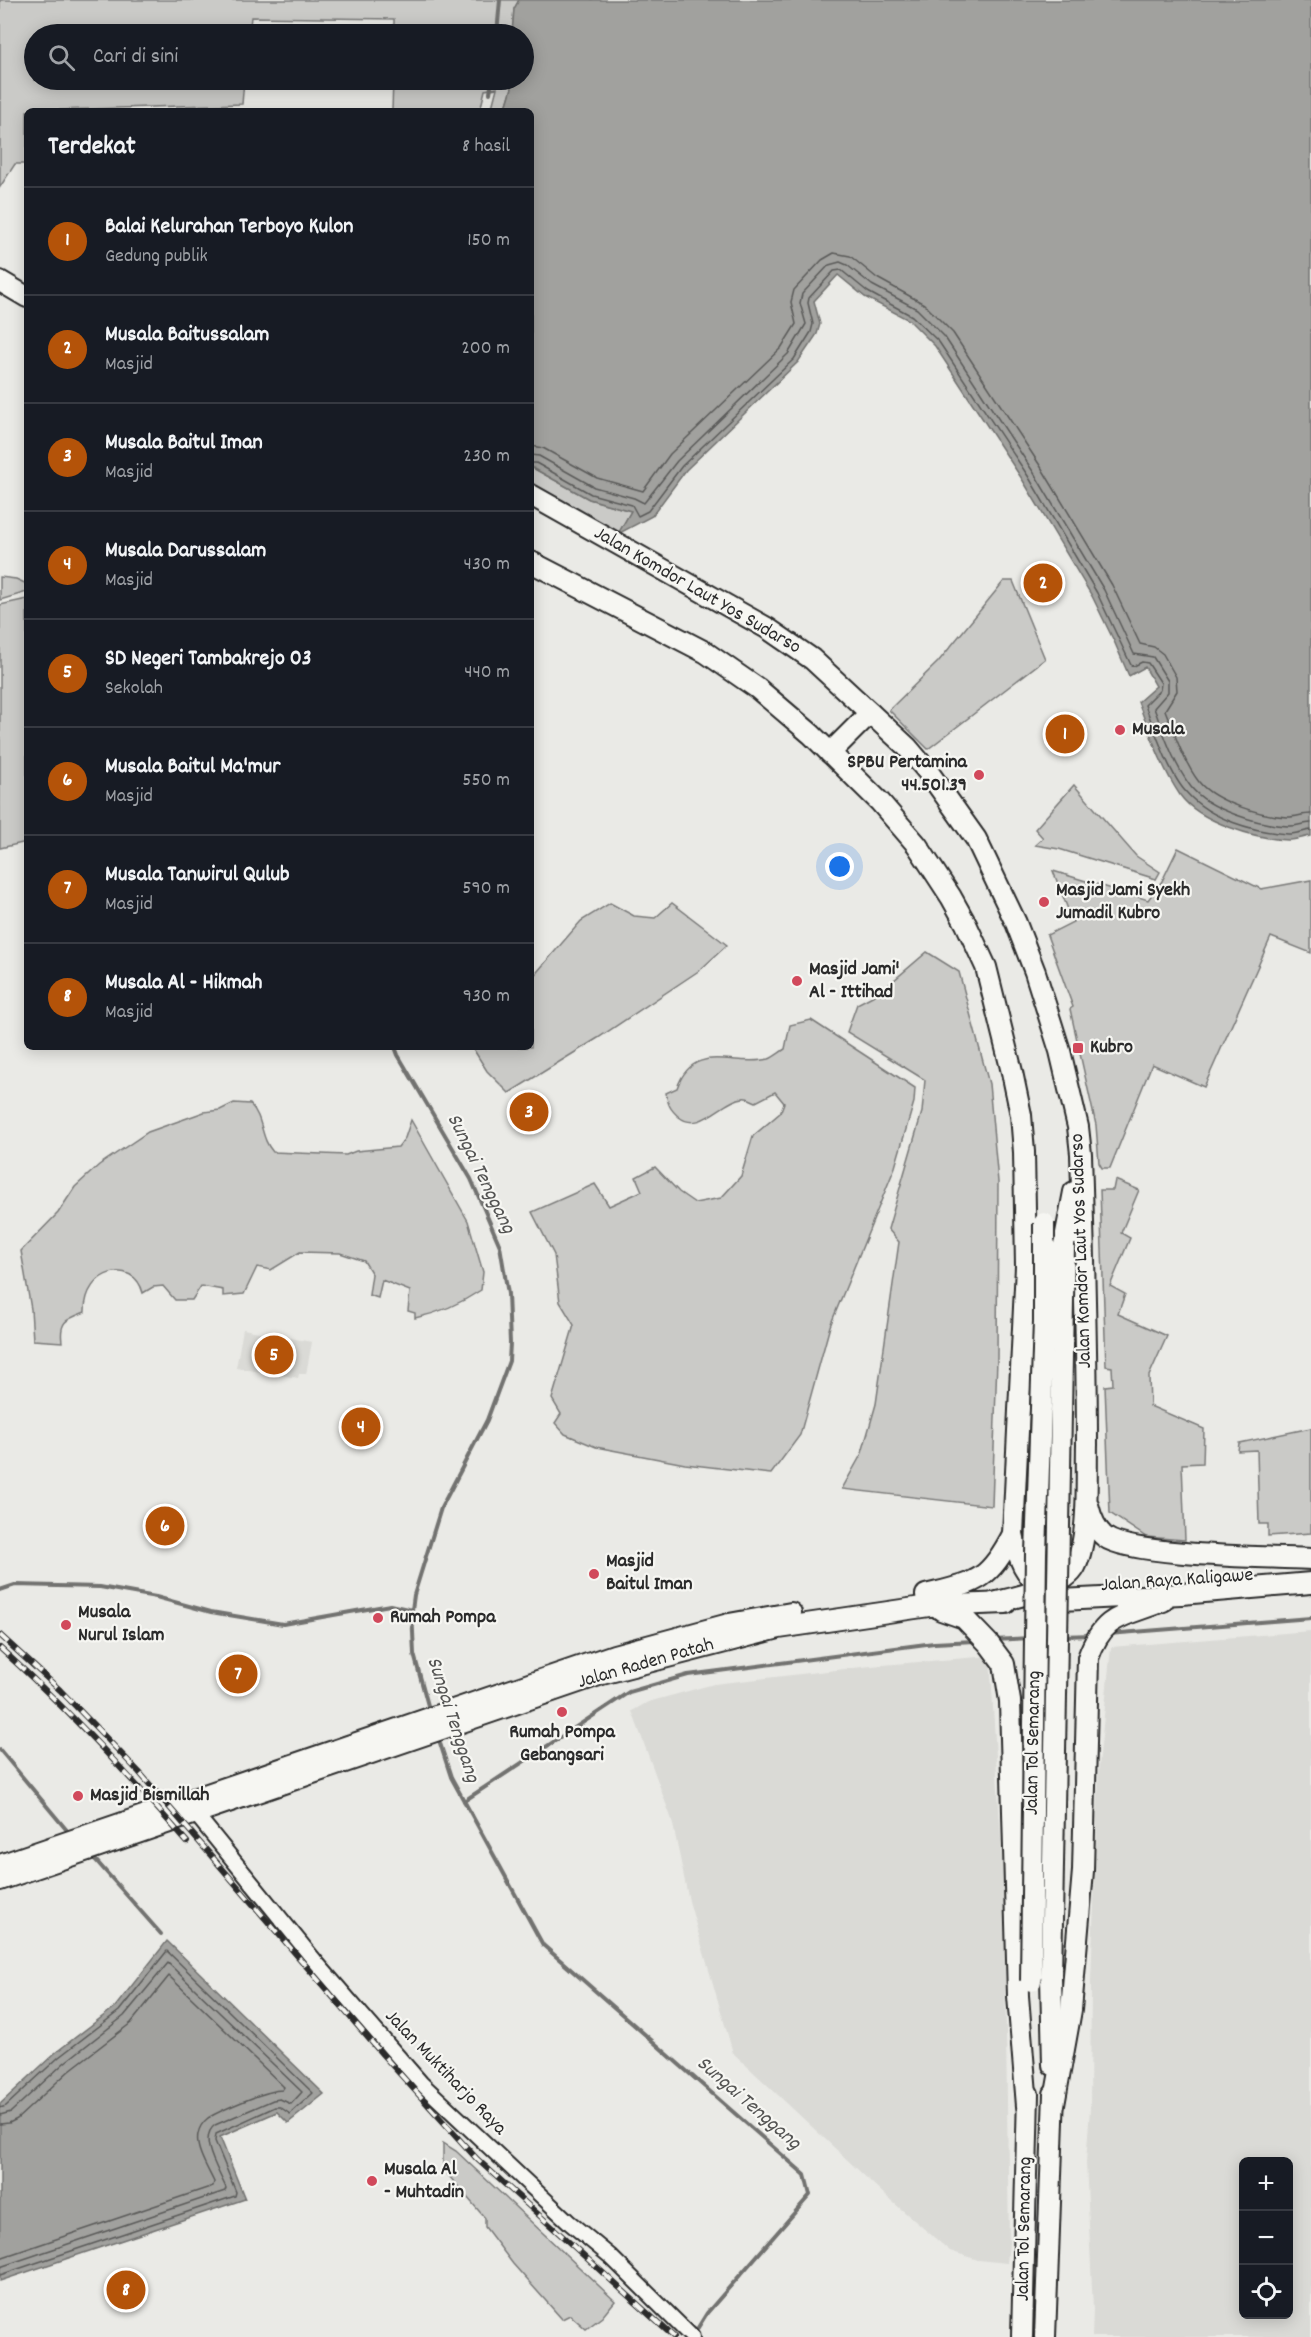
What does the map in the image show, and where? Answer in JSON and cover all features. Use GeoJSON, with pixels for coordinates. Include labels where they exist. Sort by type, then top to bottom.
{"type":"FeatureCollection","features":[{"type":"Feature","properties":{"kind":"highway"},"geometry":{"type":"LineString","coordinates":[[0,280],[24,295]]}},
{"type":"Feature","properties":{"kind":"highway"},"geometry":{"type":"LineString","coordinates":[[0,291],[24,304]]}},
{"type":"Feature","properties":{"kind":"highway","name":"Jalan Komdor Laut Yos Sudarso"},"geometry":{"type":"LineString","coordinates":[[534,497],[767,628],[812,659],[907,747],[929,773],[976,838],[986,856],[1016,923],[1051,1020],[1072,1096],[1081,1154],[1087,1382],[1086,1497],[1083,1543],[1075,1568],[1066,1578],[1043,1588]]}},
{"type":"Feature","properties":{"kind":"highway"},"geometry":{"type":"LineString","coordinates":[[534,564],[705,652],[758,688],[880,802],[917,845],[966,924],[986,967],[1021,1114],[1026,1266],[1013,1534],[1018,1556],[1025,1571],[1043,1588],[1050,1591],[1114,1599],[1311,1582]]}},
{"type":"Feature","properties":{"kind":"highway"},"geometry":{"type":"LineString","coordinates":[[830,753],[870,713]]}},
{"type":"Feature","properties":{"kind":"highway","name":"Jalan Tol Semarang"},"geometry":{"type":"LineString","coordinates":[[1024,1152],[1044,1222],[1044,1321],[1036,1553],[1041,1979],[1054,2105],[1044,2337]]}},
{"type":"Feature","properties":{"kind":"highway","name":"Jalan Tol Semarang"},"geometry":{"type":"LineString","coordinates":[[1022,2337],[1027,2106],[1041,1979],[1064,1244],[1081,1154]]}},
{"type":"Feature","properties":{"kind":"highway"},"geometry":{"type":"LineString","coordinates":[[1086,1497],[1094,1523],[1105,1536],[1113,1541],[1140,1548],[1311,1559]]}},
{"type":"Feature","properties":{"kind":"highway"},"geometry":{"type":"LineString","coordinates":[[921,1599],[984,1576],[1000,1560],[1013,1534]]}},
{"type":"Feature","properties":{"kind":"highway"},"geometry":{"type":"LineString","coordinates":[[1240,1555],[1249,1551],[1311,1547]]}},
{"type":"Feature","properties":{"kind":"highway","name":"Jalan Raya Kaligawe"},"geometry":{"type":"LineString","coordinates":[[1043,1588],[1170,1583],[1311,1571]]}},
{"type":"Feature","properties":{"kind":"highway"},"geometry":{"type":"LineString","coordinates":[[993,1603],[1043,1588]]}},
{"type":"Feature","properties":{"kind":"highway","name":"Jalan Raden Patah"},"geometry":{"type":"LineString","coordinates":[[94,1841],[160,1809],[353,1752],[462,1714],[602,1674],[779,1628],[921,1599],[1043,1588]]}},
{"type":"Feature","properties":{"kind":"highway"},"geometry":{"type":"LineString","coordinates":[[1209,1591],[1247,1596],[1311,1592]]}},
{"type":"Feature","properties":{"kind":"highway"},"geometry":{"type":"LineString","coordinates":[[1054,2105],[1071,2010],[1083,1871],[1088,1658],[1104,1626],[1117,1618],[1181,1594]]}},
{"type":"Feature","properties":{"kind":"highway"},"geometry":{"type":"LineString","coordinates":[[921,1599],[964,1618],[1004,1664],[1010,1701],[1018,1996],[1027,2106]]}},
{"type":"Feature","properties":{"kind":"highway","name":"Jalan Raden Patah"},"geometry":{"type":"LineString","coordinates":[[921,1599],[993,1603],[1114,1599]]}},
{"type":"Feature","properties":{"kind":"highway","name":"Jalan Raden Patah"},"geometry":{"type":"LineString","coordinates":[[94,1841],[195,1813],[353,1752]]}},
{"type":"Feature","properties":{"kind":"highway"},"geometry":{"type":"LineString","coordinates":[[0,1880],[94,1841]]}},
{"type":"Feature","properties":{"kind":"highway"},"geometry":{"type":"LineString","coordinates":[[0,1865],[71,1849]]}},
{"type":"Feature","properties":{"kind":"street","name":"Jalan Muktiharjo Raya"},"geometry":{"type":"LineString","coordinates":[[195,1813],[315,1961],[422,2083],[570,2223],[610,2256],[692,2337]]}},
{"type":"Feature","properties":{"kind":"shaded area"},"geometry":{"type":"Polygon","coordinates":[[[0,0],[519,0],[514,9],[513,24],[394,24],[394,19],[251,17],[250,24],[24,24],[24,90],[243,90],[242,104],[24,108],[24,164],[15,164],[0,187],[0,0]]]}},
{"type":"Feature","properties":{"kind":"shaded area"},"geometry":{"type":"Polygon","coordinates":[[[393,90],[485,90],[481,108],[392,108],[393,90]]]}},
{"type":"Feature","properties":{"kind":"shaded area"},"geometry":{"type":"Polygon","coordinates":[[[496,90],[511,90],[506,108],[492,108],[496,90]]]}},
{"type":"Feature","properties":{"kind":"shaded area"},"geometry":{"type":"Polygon","coordinates":[[[534,469],[589,499],[631,511],[618,534],[534,492],[534,469]]]}},
{"type":"Feature","properties":{"kind":"shaded area"},"geometry":{"type":"Polygon","coordinates":[[[0,577],[24,583],[24,593],[0,600],[0,577]]]}},
{"type":"Feature","properties":{"kind":"shaded area"},"geometry":{"type":"Polygon","coordinates":[[[1004,581],[1013,581],[1045,659],[928,749],[889,710],[938,662],[1004,581]]]}},
{"type":"Feature","properties":{"kind":"shaded area"},"geometry":{"type":"Polygon","coordinates":[[[24,600],[24,843],[0,848],[0,605],[24,600]]]}},
{"type":"Feature","properties":{"kind":"shaded area"},"geometry":{"type":"Polygon","coordinates":[[[1074,785],[1136,856],[1160,872],[1156,879],[1059,849],[1035,845],[1043,838],[1035,829],[1074,785]]]}},
{"type":"Feature","properties":{"kind":"shaded area"},"geometry":{"type":"Polygon","coordinates":[[[1178,848],[1261,889],[1311,880],[1311,953],[1271,937],[1204,1087],[1152,1064],[1110,1168],[1102,1168],[1099,1163],[1096,1125],[1070,1009],[1073,1007],[1047,935],[1073,922],[1053,871],[1148,900],[1162,881],[1178,848]]]}},
{"type":"Feature","properties":{"kind":"shaded area"},"geometry":{"type":"Polygon","coordinates":[[[610,903],[634,916],[655,918],[672,903],[727,945],[700,970],[598,1038],[509,1093],[487,1071],[474,1050],[534,1050],[534,976],[581,921],[610,903]]]}},
{"type":"Feature","properties":{"kind":"shaded area"},"geometry":{"type":"Polygon","coordinates":[[[927,952],[959,972],[989,1084],[998,1182],[997,1359],[992,1506],[842,1489],[862,1453],[876,1404],[899,1242],[888,1229],[922,1112],[925,1080],[847,1032],[857,1004],[880,992],[927,952]]]}},
{"type":"Feature","properties":{"kind":"shaded area"},"geometry":{"type":"Polygon","coordinates":[[[811,1020],[915,1088],[914,1102],[895,1167],[830,1326],[800,1435],[771,1474],[685,1464],[596,1447],[565,1434],[555,1423],[561,1414],[552,1399],[574,1325],[560,1302],[554,1255],[532,1212],[595,1184],[609,1206],[642,1191],[636,1177],[655,1167],[679,1192],[695,1203],[721,1198],[741,1176],[753,1136],[780,1113],[784,1103],[775,1092],[756,1102],[746,1098],[735,1100],[703,1119],[687,1121],[671,1109],[666,1093],[677,1088],[684,1073],[693,1064],[704,1060],[755,1061],[771,1058],[785,1049],[790,1025],[811,1020]]]}},
{"type":"Feature","properties":{"kind":"shaded area"},"geometry":{"type":"Polygon","coordinates":[[[234,1103],[250,1104],[258,1115],[266,1141],[273,1152],[346,1155],[356,1151],[398,1147],[405,1138],[411,1120],[468,1221],[483,1272],[481,1290],[449,1307],[415,1318],[415,1313],[408,1311],[410,1291],[382,1280],[378,1298],[369,1295],[372,1274],[364,1261],[340,1253],[300,1252],[271,1270],[257,1267],[244,1294],[223,1296],[223,1290],[201,1286],[192,1300],[175,1300],[163,1286],[153,1287],[143,1293],[138,1282],[130,1275],[120,1272],[110,1273],[92,1286],[87,1297],[85,1312],[69,1319],[63,1325],[62,1342],[33,1340],[31,1309],[21,1251],[58,1213],[75,1187],[99,1165],[148,1132],[204,1112],[220,1110],[234,1103]]]}},
{"type":"Feature","properties":{"kind":"shaded area"},"geometry":{"type":"Polygon","coordinates":[[[1115,1180],[1139,1190],[1121,1233],[1130,1238],[1110,1286],[1125,1294],[1118,1314],[1167,1336],[1149,1376],[1150,1406],[1204,1429],[1203,1463],[1182,1464],[1185,1540],[1146,1537],[1110,1513],[1105,1386],[1113,1385],[1112,1367],[1106,1366],[1100,1190],[1113,1190],[1115,1180]]]}},
{"type":"Feature","properties":{"kind":"shaded area"},"geometry":{"type":"Polygon","coordinates":[[[243,1329],[312,1342],[306,1374],[299,1374],[298,1378],[236,1368],[243,1329]]]}},
{"type":"Feature","properties":{"kind":"shaded area"},"geometry":{"type":"Polygon","coordinates":[[[1311,1428],[1311,1533],[1268,1536],[1268,1524],[1259,1524],[1257,1450],[1238,1451],[1239,1443],[1311,1428]]]}},
{"type":"Feature","properties":{"kind":"shaded area"},"geometry":{"type":"Polygon","coordinates":[[[1311,1631],[1311,2337],[1092,2337],[1093,2309],[1086,2162],[1090,2109],[1091,1981],[1099,1765],[1111,1647],[1311,1631]]]}},
{"type":"Feature","properties":{"kind":"shaded area"},"geometry":{"type":"Polygon","coordinates":[[[990,1656],[1004,1890],[1009,2243],[1007,2263],[978,2260],[950,2251],[887,2197],[733,2053],[689,1901],[672,1820],[632,1711],[648,1702],[714,1684],[871,1666],[990,1656]]]}},
{"type":"Feature","properties":{"kind":"shaded area"},"geometry":{"type":"Polygon","coordinates":[[[443,2143],[456,2151],[615,2301],[602,2317],[586,2329],[570,2315],[562,2319],[513,2264],[485,2227],[485,2218],[443,2169],[443,2143]]]}},
{"type":"Feature","properties":{"kind":"water"},"geometry":{"type":"Polygon","coordinates":[[[519,0],[1311,0],[1311,836],[1288,840],[1245,832],[1214,821],[1189,805],[1180,795],[1162,761],[1138,702],[1156,686],[1145,667],[1129,676],[1092,596],[1022,479],[935,346],[909,320],[865,297],[838,275],[814,301],[820,324],[817,334],[798,362],[686,470],[652,516],[618,534],[631,511],[589,499],[534,469],[534,108],[506,108],[511,90],[534,90],[534,24],[513,24],[514,9],[519,0]]]}},
{"type":"Feature","properties":{"kind":"water"},"geometry":{"type":"Polygon","coordinates":[[[167,1941],[324,2094],[288,2123],[277,2112],[220,2137],[245,2199],[0,2281],[0,2104],[55,2053],[115,2007],[167,1941]]]}},
{"type":"Feature","properties":{"kind":"waterway","name":"Sungai Tenggang"},"geometry":{"type":"LineString","coordinates":[[498,24],[500,0]]}},
{"type":"Feature","properties":{"kind":"waterway","name":"Sungai Tenggang"},"geometry":{"type":"LineString","coordinates":[[396,1050],[471,1179],[500,1246],[508,1294],[509,1361],[487,1420],[441,1508],[414,1595],[412,1610],[414,1654],[430,1713]]}},
{"type":"Feature","properties":{"kind":"waterway"},"geometry":{"type":"LineString","coordinates":[[0,1590],[15,1585],[100,1587],[156,1597],[211,1612],[283,1624],[390,1605],[412,1610]]}},
{"type":"Feature","properties":{"kind":"waterway"},"geometry":{"type":"LineString","coordinates":[[1108,1634],[1311,1618]]}},
{"type":"Feature","properties":{"kind":"waterway"},"geometry":{"type":"LineString","coordinates":[[1063,1636],[1092,1635]]}},
{"type":"Feature","properties":{"kind":"waterway"},"geometry":{"type":"LineString","coordinates":[[995,1640],[1029,1638]]}},
{"type":"Feature","properties":{"kind":"waterway"},"geometry":{"type":"LineString","coordinates":[[464,1801],[629,1692],[688,1675],[934,1643],[975,1641]]}},
{"type":"Feature","properties":{"kind":"waterway","name":"Sungai Tenggang"},"geometry":{"type":"LineString","coordinates":[[438,1737],[451,1777],[543,1945],[805,2175],[810,2195],[707,2313],[694,2334]]}},
{"type":"Feature","properties":{"kind":"waterway"},"geometry":{"type":"LineString","coordinates":[[0,1750],[70,1834]]}},
{"type":"Feature","properties":{"kind":"waterway"},"geometry":{"type":"LineString","coordinates":[[92,1856],[161,1934]]}},
{"type":"Feature","properties":{"kind":"railway"},"geometry":{"type":"LineString","coordinates":[[0,1635],[60,1690],[139,1772],[382,2054],[477,2159],[674,2337]]}},
{"type":"Feature","properties":{"kind":"railway"},"geometry":{"type":"LineString","coordinates":[[0,1648],[96,1742],[187,1842]]}},
{"type":"Feature","properties":{"kind":"place","name":"Musala Baitussalam"},"geometry":{"type":"Point","coordinates":[1043,583]}},
{"type":"Feature","properties":{"kind":"place","name":"Musala"},"geometry":{"type":"Point","coordinates":[1120,730]}},
{"type":"Feature","properties":{"kind":"place","name":"Balai Kelurahan Terboyo Kulon"},"geometry":{"type":"Point","coordinates":[1065,734]}},
{"type":"Feature","properties":{"kind":"place","name":"SPBU Pertamina 44.501.39"},"geometry":{"type":"Point","coordinates":[979,775]}},
{"type":"Feature","properties":{"kind":"place","name":"Masjid Jami Syekh Jumadil Kubro"},"geometry":{"type":"Point","coordinates":[1044,902]}},
{"type":"Feature","properties":{"kind":"place","name":"Masjid Jami' Al - Ittihad"},"geometry":{"type":"Point","coordinates":[797,981]}},
{"type":"Feature","properties":{"kind":"place","name":"Kubro"},"geometry":{"type":"Point","coordinates":[1078,1048]}},
{"type":"Feature","properties":{"kind":"place","name":"Musala Baitul Iman"},"geometry":{"type":"Point","coordinates":[529,1112]}},
{"type":"Feature","properties":{"kind":"place","name":"SD Negeri Tambakrejo 03"},"geometry":{"type":"Point","coordinates":[274,1355]}},
{"type":"Feature","properties":{"kind":"place","name":"Musala Darussalam"},"geometry":{"type":"Point","coordinates":[361,1427]}},
{"type":"Feature","properties":{"kind":"place","name":"Musala Baitul Ma'mur"},"geometry":{"type":"Point","coordinates":[165,1526]}},
{"type":"Feature","properties":{"kind":"place","name":"Masjid Baitul Iman"},"geometry":{"type":"Point","coordinates":[594,1574]}},
{"type":"Feature","properties":{"kind":"place","name":"Rumah Pompa"},"geometry":{"type":"Point","coordinates":[378,1618]}},
{"type":"Feature","properties":{"kind":"place","name":"Musala Nurul Islam"},"geometry":{"type":"Point","coordinates":[66,1625]}},
{"type":"Feature","properties":{"kind":"place","name":"Musala Tanwirul Qulub"},"geometry":{"type":"Point","coordinates":[238,1674]}},
{"type":"Feature","properties":{"kind":"place","name":"Rumah Pompa Gebangsari"},"geometry":{"type":"Point","coordinates":[562,1712]}},
{"type":"Feature","properties":{"kind":"place","name":"Masjid Bismillah"},"geometry":{"type":"Point","coordinates":[78,1796]}},
{"type":"Feature","properties":{"kind":"place","name":"Musala Al - Muhtadin"},"geometry":{"type":"Point","coordinates":[372,2181]}},
{"type":"Feature","properties":{"kind":"place","name":"Musala Al - Hikmah"},"geometry":{"type":"Point","coordinates":[126,2290]}}]}
